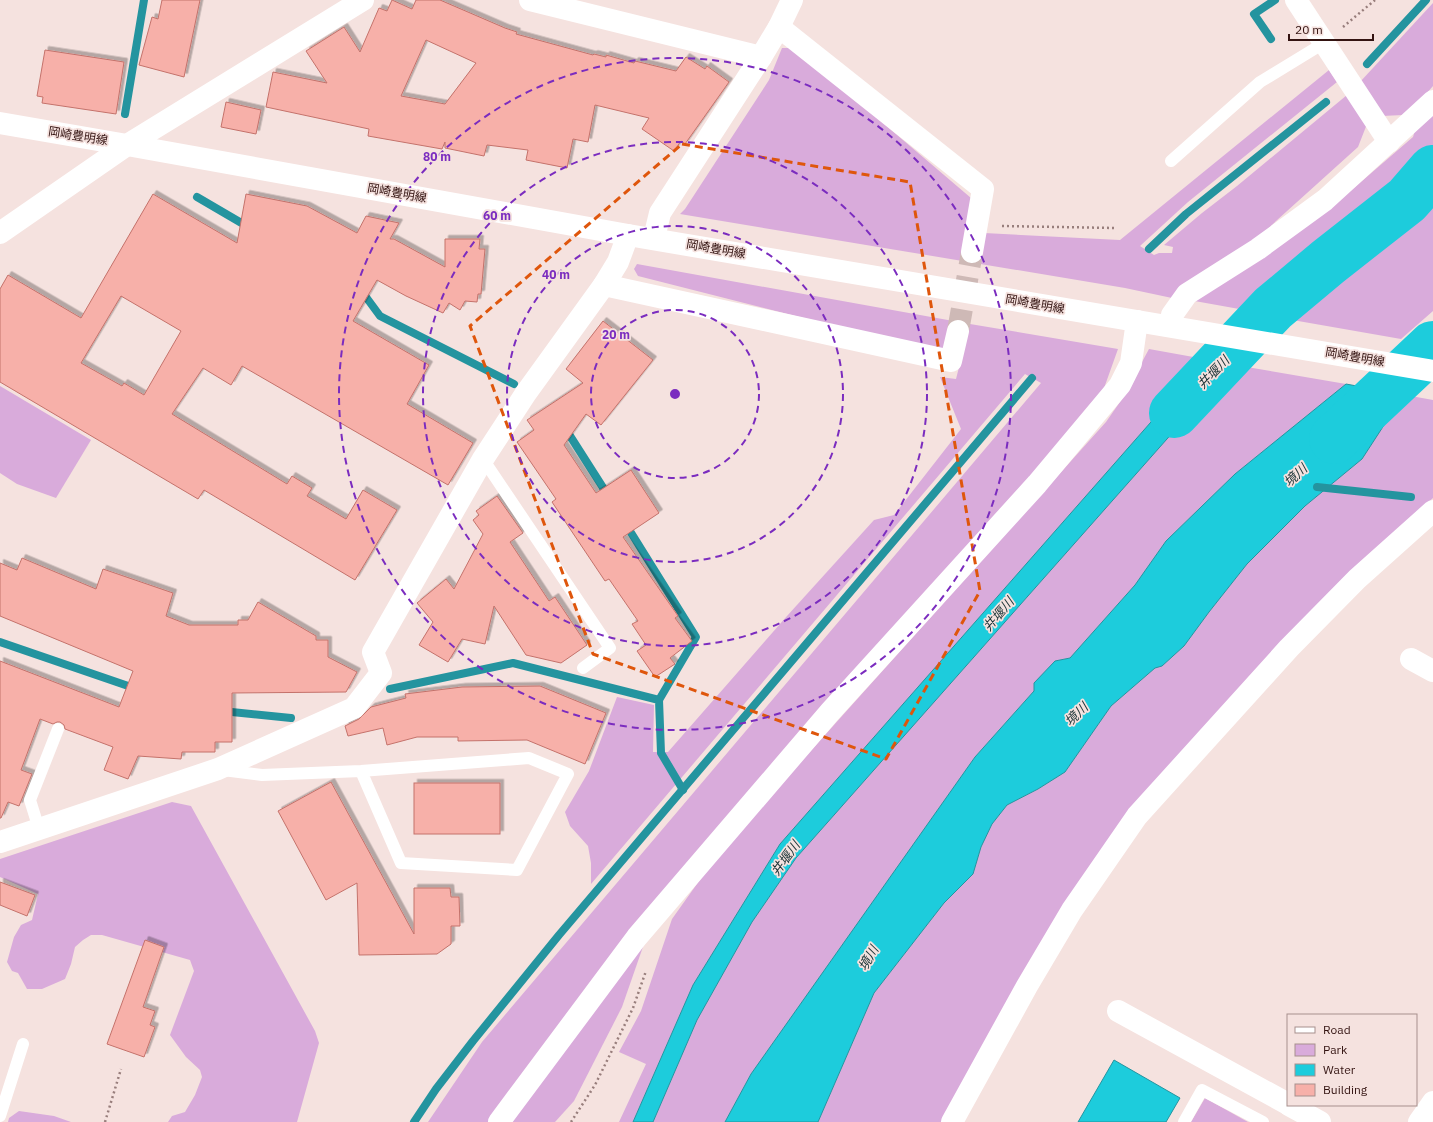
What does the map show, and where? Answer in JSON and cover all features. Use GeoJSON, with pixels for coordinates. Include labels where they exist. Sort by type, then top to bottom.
{"type":"FeatureCollection","features":[{"type":"Feature","properties":{"kind":"street"},"geometry":{"type":"LineString","coordinates":[[0,233],[127,144],[363,0]]}},
{"type":"Feature","properties":{"kind":"street"},"geometry":{"type":"LineString","coordinates":[[530,0],[760,57]]}},
{"type":"Feature","properties":{"kind":"street"},"geometry":{"type":"LineString","coordinates":[[654,238],[660,213],[760,57],[779,26],[792,0]]}},
{"type":"Feature","properties":{"kind":"street"},"geometry":{"type":"LineString","coordinates":[[1296,0],[1389,142]]}},
{"type":"Feature","properties":{"kind":"street"},"geometry":{"type":"LineString","coordinates":[[779,26],[983,189],[972,252]]}},
{"type":"Feature","properties":{"kind":"street"},"geometry":{"type":"LineString","coordinates":[[1173,326],[1172,315],[1187,294],[1258,248],[1325,200],[1433,101]]}},
{"type":"Feature","properties":{"kind":"street","name":"岡崎豊明線"},"geometry":{"type":"LineString","coordinates":[[0,124],[127,144],[628,234],[1433,370]]}},
{"type":"Feature","properties":{"kind":"street"},"geometry":{"type":"LineString","coordinates":[[0,842],[218,769],[354,708],[381,673],[373,652],[483,459],[526,393],[604,285],[618,262],[628,234]]}},
{"type":"Feature","properties":{"kind":"street"},"geometry":{"type":"LineString","coordinates":[[604,285],[951,361],[958,331]]}},
{"type":"Feature","properties":{"kind":"street"},"geometry":{"type":"LineString","coordinates":[[499,1122],[637,937],[824,718],[1037,484],[1120,385],[1131,363],[1137,321]]}},
{"type":"Feature","properties":{"kind":"street"},"geometry":{"type":"LineString","coordinates":[[952,1122],[1027,986],[1072,910],[1137,816],[1289,648],[1357,579],[1433,511]]}},
{"type":"Feature","properties":{"kind":"street"},"geometry":{"type":"LineString","coordinates":[[1411,659],[1433,671]]}},
{"type":"Feature","properties":{"kind":"street"},"geometry":{"type":"LineString","coordinates":[[1118,1011],[1287,1104]]}},
{"type":"Feature","properties":{"kind":"street"},"geometry":{"type":"LineString","coordinates":[[1420,1122],[1433,1102]]}},
{"type":"Feature","properties":{"kind":"street"},"geometry":{"type":"LineString","coordinates":[[1290,1106],[1320,1122]]}},
{"type":"Feature","properties":{"kind":"lane"},"geometry":{"type":"LineString","coordinates":[[1171,161],[1260,82],[1324,43]]}},
{"type":"Feature","properties":{"kind":"lane"},"geometry":{"type":"LineString","coordinates":[[483,459],[610,648],[583,668]]}},
{"type":"Feature","properties":{"kind":"lane"},"geometry":{"type":"LineString","coordinates":[[39,829],[30,800],[58,729]]}},
{"type":"Feature","properties":{"kind":"lane"},"geometry":{"type":"LineString","coordinates":[[218,769],[262,775],[361,771],[529,758],[568,774],[517,870],[401,863],[361,771]]}},
{"type":"Feature","properties":{"kind":"lane"},"geometry":{"type":"LineString","coordinates":[[0,1116],[23,1044]]}},
{"type":"Feature","properties":{"kind":"lane"},"geometry":{"type":"LineString","coordinates":[[1184,1122],[1202,1090],[1263,1122]]}},
{"type":"Feature","properties":{"kind":"path"},"geometry":{"type":"LineString","coordinates":[[1324,43],[1375,0]]}},
{"type":"Feature","properties":{"kind":"path"},"geometry":{"type":"LineString","coordinates":[[976,226],[1114,228]]}},
{"type":"Feature","properties":{"kind":"path"},"geometry":{"type":"LineString","coordinates":[[571,1122],[595,1085],[633,1008],[646,971]]}},
{"type":"Feature","properties":{"kind":"path"},"geometry":{"type":"LineString","coordinates":[[105,1122],[121,1069]]}},
{"type":"Feature","properties":{"kind":"highlighted area"},"geometry":{"type":"Polygon","coordinates":[[[682,144],[910,182],[980,591],[886,759],[593,654],[470,326],[682,144]]]}},
{"type":"Feature","properties":{"kind":"green space"},"geometry":{"type":"Polygon","coordinates":[[[1433,3],[1433,86],[1420,101],[1403,115],[1382,116],[1360,82],[1433,3]]]}},
{"type":"Feature","properties":{"kind":"green space"},"geometry":{"type":"Polygon","coordinates":[[[782,48],[795,48],[971,198],[984,233],[1120,240],[1329,70],[1337,82],[1188,202],[1140,246],[1154,255],[1159,253],[1172,253],[1173,247],[1164,245],[1347,95],[1367,124],[1358,147],[1276,221],[1252,245],[1172,298],[1125,288],[680,214],[685,209],[769,80],[782,48]]]}},
{"type":"Feature","properties":{"kind":"green space"},"geometry":{"type":"Polygon","coordinates":[[[1433,109],[1433,162],[1333,245],[1288,278],[1256,312],[1189,300],[1355,187],[1413,137],[1417,124],[1433,109]]]}},
{"type":"Feature","properties":{"kind":"green space"},"geometry":{"type":"Polygon","coordinates":[[[1433,190],[1433,311],[1401,339],[1281,318],[1312,290],[1388,230],[1433,190]]]}},
{"type":"Feature","properties":{"kind":"green space"},"geometry":{"type":"Polygon","coordinates":[[[637,264],[1118,349],[1103,391],[492,1122],[428,1122],[482,1042],[1041,383],[1025,374],[591,884],[591,863],[588,846],[570,826],[565,812],[589,771],[617,697],[654,705],[653,752],[668,752],[787,616],[874,520],[894,515],[961,429],[940,377],[956,379],[968,332],[946,350],[938,352],[638,276],[634,269],[637,264]]]}},
{"type":"Feature","properties":{"kind":"green space"},"geometry":{"type":"Polygon","coordinates":[[[1149,349],[1210,360],[1158,414],[780,844],[693,985],[633,1122],[619,1122],[646,1064],[619,1052],[641,1011],[672,919],[719,853],[1106,422],[1122,399],[1149,349]]]}},
{"type":"Feature","properties":{"kind":"green space"},"geometry":{"type":"Polygon","coordinates":[[[1235,365],[1346,384],[1235,474],[1166,541],[1135,585],[1070,658],[1055,661],[1034,691],[975,757],[751,1074],[725,1122],[653,1122],[697,1020],[752,922],[796,858],[1190,413],[1235,365]]]}},
{"type":"Feature","properties":{"kind":"green space"},"geometry":{"type":"Polygon","coordinates":[[[0,386],[91,440],[56,498],[17,484],[0,473],[0,386]]]}},
{"type":"Feature","properties":{"kind":"green space"},"geometry":{"type":"Polygon","coordinates":[[[1411,396],[1433,400],[1433,498],[1347,575],[1181,755],[1010,996],[941,1122],[818,1122],[874,993],[944,903],[973,874],[981,847],[992,824],[1007,805],[1038,789],[1065,772],[1111,706],[1155,668],[1162,666],[1184,646],[1247,564],[1305,506],[1362,459],[1388,419],[1411,396]]]}},
{"type":"Feature","properties":{"kind":"green space"},"geometry":{"type":"Polygon","coordinates":[[[172,802],[191,806],[315,1031],[319,1043],[297,1122],[168,1122],[172,1116],[185,1112],[195,1095],[202,1077],[200,1070],[186,1057],[170,1035],[194,971],[190,960],[102,935],[91,935],[75,947],[71,964],[65,979],[42,989],[27,989],[18,973],[12,971],[7,962],[14,937],[21,925],[32,920],[38,894],[0,877],[0,859],[172,802]]]}},
{"type":"Feature","properties":{"kind":"green space"},"geometry":{"type":"Polygon","coordinates":[[[645,941],[622,1007],[574,1101],[555,1122],[511,1122],[645,941]]]}},
{"type":"Feature","properties":{"kind":"green space"},"geometry":{"type":"Polygon","coordinates":[[[1205,1098],[1248,1122],[1191,1122],[1205,1098]]]}},
{"type":"Feature","properties":{"kind":"green space"},"geometry":{"type":"Polygon","coordinates":[[[19,1111],[54,1116],[71,1122],[8,1122],[9,1118],[19,1111]]]}},
{"type":"Feature","properties":{"kind":"water"},"geometry":{"type":"Polygon","coordinates":[[[1210,360],[1235,365],[1190,413],[796,858],[752,922],[697,1020],[653,1122],[633,1122],[693,985],[780,844],[1158,414],[1210,360]]]}},
{"type":"Feature","properties":{"kind":"water"},"geometry":{"type":"Polygon","coordinates":[[[1346,384],[1411,396],[1388,419],[1362,459],[1305,506],[1247,564],[1184,646],[1162,666],[1155,668],[1111,706],[1065,772],[1038,789],[1007,805],[992,824],[981,847],[973,874],[944,903],[874,993],[818,1122],[725,1122],[751,1074],[975,757],[1034,691],[1034,683],[1055,661],[1070,658],[1135,585],[1166,541],[1235,474],[1346,384]]]}},
{"type":"Feature","properties":{"kind":"water"},"geometry":{"type":"Polygon","coordinates":[[[1114,1060],[1180,1098],[1166,1122],[1078,1122],[1114,1060]]]}},
{"type":"Feature","properties":{"kind":"building"},"geometry":{"type":"Polygon","coordinates":[[[162,0],[200,0],[184,77],[139,65],[152,17],[158,19],[162,0]]]}},
{"type":"Feature","properties":{"kind":"building"},"geometry":{"type":"Polygon","coordinates":[[[392,0],[412,9],[416,0],[440,0],[517,32],[516,34],[593,55],[606,57],[606,55],[634,63],[635,61],[676,71],[686,57],[705,69],[707,66],[729,82],[685,144],[681,141],[674,151],[642,129],[649,118],[595,105],[588,142],[573,139],[567,168],[526,160],[528,150],[487,145],[484,156],[445,148],[445,142],[442,149],[368,136],[369,129],[266,107],[273,72],[327,83],[306,51],[344,27],[360,52],[379,8],[387,11],[392,0]],[[426,40],[401,96],[445,104],[476,63],[426,40]]]}},
{"type":"Feature","properties":{"kind":"building"},"geometry":{"type":"Polygon","coordinates":[[[45,50],[124,62],[116,114],[42,103],[43,97],[37,96],[45,50]]]}},
{"type":"Feature","properties":{"kind":"building"},"geometry":{"type":"Polygon","coordinates":[[[226,102],[261,110],[256,134],[221,127],[226,102]]]}},
{"type":"Feature","properties":{"kind":"building"},"geometry":{"type":"Polygon","coordinates":[[[153,194],[237,243],[246,194],[307,206],[357,233],[366,216],[399,223],[390,239],[394,239],[445,267],[445,239],[480,239],[479,249],[485,249],[481,294],[478,294],[477,302],[465,301],[460,310],[449,303],[443,313],[406,296],[377,280],[353,321],[429,365],[407,404],[473,443],[448,485],[242,366],[231,385],[203,368],[172,414],[287,484],[292,476],[312,488],[307,496],[346,519],[363,490],[397,510],[355,580],[204,490],[198,499],[0,382],[0,289],[8,275],[81,318],[153,194]],[[121,296],[81,363],[122,386],[124,383],[144,395],[181,331],[121,296]]]}},
{"type":"Feature","properties":{"kind":"building"},"geometry":{"type":"Polygon","coordinates":[[[603,321],[653,360],[601,425],[586,414],[564,445],[596,493],[631,470],[659,513],[623,537],[678,616],[675,618],[692,641],[670,658],[675,664],[655,677],[637,651],[646,645],[632,624],[638,621],[609,579],[605,581],[552,502],[556,499],[517,442],[534,430],[527,420],[583,383],[566,369],[603,321]]]}},
{"type":"Feature","properties":{"kind":"building"},"geometry":{"type":"Polygon","coordinates":[[[497,496],[523,533],[510,542],[549,601],[555,597],[587,645],[561,663],[526,655],[494,606],[485,644],[462,639],[448,662],[419,645],[433,622],[417,603],[446,579],[454,589],[483,534],[473,520],[479,515],[476,511],[497,496]]]}},
{"type":"Feature","properties":{"kind":"building"},"geometry":{"type":"Polygon","coordinates":[[[22,558],[96,589],[103,569],[173,593],[166,616],[189,625],[238,625],[238,620],[248,620],[258,602],[316,636],[316,640],[328,640],[328,657],[357,672],[346,692],[232,693],[232,742],[215,742],[215,752],[182,752],[181,759],[138,756],[128,779],[104,770],[113,747],[65,729],[64,725],[60,722],[53,724],[40,719],[21,770],[32,774],[19,806],[8,802],[0,818],[0,661],[119,707],[133,671],[0,616],[0,563],[17,570],[22,558]]]}},
{"type":"Feature","properties":{"kind":"building"},"geometry":{"type":"Polygon","coordinates":[[[540,686],[606,713],[585,764],[527,740],[458,741],[458,737],[417,737],[387,745],[383,728],[348,736],[345,726],[359,719],[371,707],[406,698],[405,694],[462,687],[540,686]]]}},
{"type":"Feature","properties":{"kind":"building"},"geometry":{"type":"Polygon","coordinates":[[[331,782],[414,934],[414,888],[450,888],[451,897],[459,897],[460,926],[451,926],[451,944],[437,954],[359,955],[357,883],[326,900],[278,811],[331,782]]]}},
{"type":"Feature","properties":{"kind":"building"},"geometry":{"type":"Polygon","coordinates":[[[414,783],[500,783],[500,834],[414,834],[414,783]]]}},
{"type":"Feature","properties":{"kind":"building"},"geometry":{"type":"Polygon","coordinates":[[[0,882],[35,895],[27,916],[0,905],[0,882]]]}},
{"type":"Feature","properties":{"kind":"building"},"geometry":{"type":"Polygon","coordinates":[[[145,940],[164,947],[143,1007],[155,1011],[150,1025],[155,1027],[144,1057],[107,1044],[145,940]]]}},
{"type":"Feature","properties":{"kind":"waterway"},"geometry":{"type":"LineString","coordinates":[[125,114],[144,0]]}},
{"type":"Feature","properties":{"kind":"waterway"},"geometry":{"type":"LineString","coordinates":[[1271,39],[1254,14],[1275,0]]}},
{"type":"Feature","properties":{"kind":"waterway"},"geometry":{"type":"LineString","coordinates":[[1367,64],[1426,0]]}},
{"type":"Feature","properties":{"kind":"waterway"},"geometry":{"type":"LineString","coordinates":[[1149,249],[1186,214],[1326,102]]}},
{"type":"Feature","properties":{"kind":"waterway","name":"井堰川"},"geometry":{"type":"LineString","coordinates":[[1174,413],[1273,308],[1328,262],[1407,200],[1433,170]]}},
{"type":"Feature","properties":{"kind":"waterway"},"geometry":{"type":"LineString","coordinates":[[197,197],[250,228]]}},
{"type":"Feature","properties":{"kind":"waterway"},"geometry":{"type":"LineString","coordinates":[[358,292],[366,297],[380,316],[514,384]]}},
{"type":"Feature","properties":{"kind":"waterway","name":"境川"},"geometry":{"type":"LineString","coordinates":[[1334,439],[1433,346]]}},
{"type":"Feature","properties":{"kind":"waterway"},"geometry":{"type":"LineString","coordinates":[[414,1122],[436,1089],[473,1041],[559,935],[1032,378]]}},
{"type":"Feature","properties":{"kind":"waterway"},"geometry":{"type":"LineString","coordinates":[[565,428],[609,497]]}},
{"type":"Feature","properties":{"kind":"waterway"},"geometry":{"type":"LineString","coordinates":[[1317,487],[1411,497]]}},
{"type":"Feature","properties":{"kind":"waterway"},"geometry":{"type":"LineString","coordinates":[[625,523],[696,637],[659,700]]}},
{"type":"Feature","properties":{"kind":"waterway"},"geometry":{"type":"LineString","coordinates":[[0,642],[137,689]]}},
{"type":"Feature","properties":{"kind":"waterway"},"geometry":{"type":"LineString","coordinates":[[390,689],[513,663],[659,700],[661,753],[683,790]]}},
{"type":"Feature","properties":{"kind":"waterway"},"geometry":{"type":"LineString","coordinates":[[222,711],[291,718]]}},
{"type":"Feature","properties":{"kind":"tunnel"},"geometry":{"type":"LineString","coordinates":[[958,331],[972,252]]}}]}
